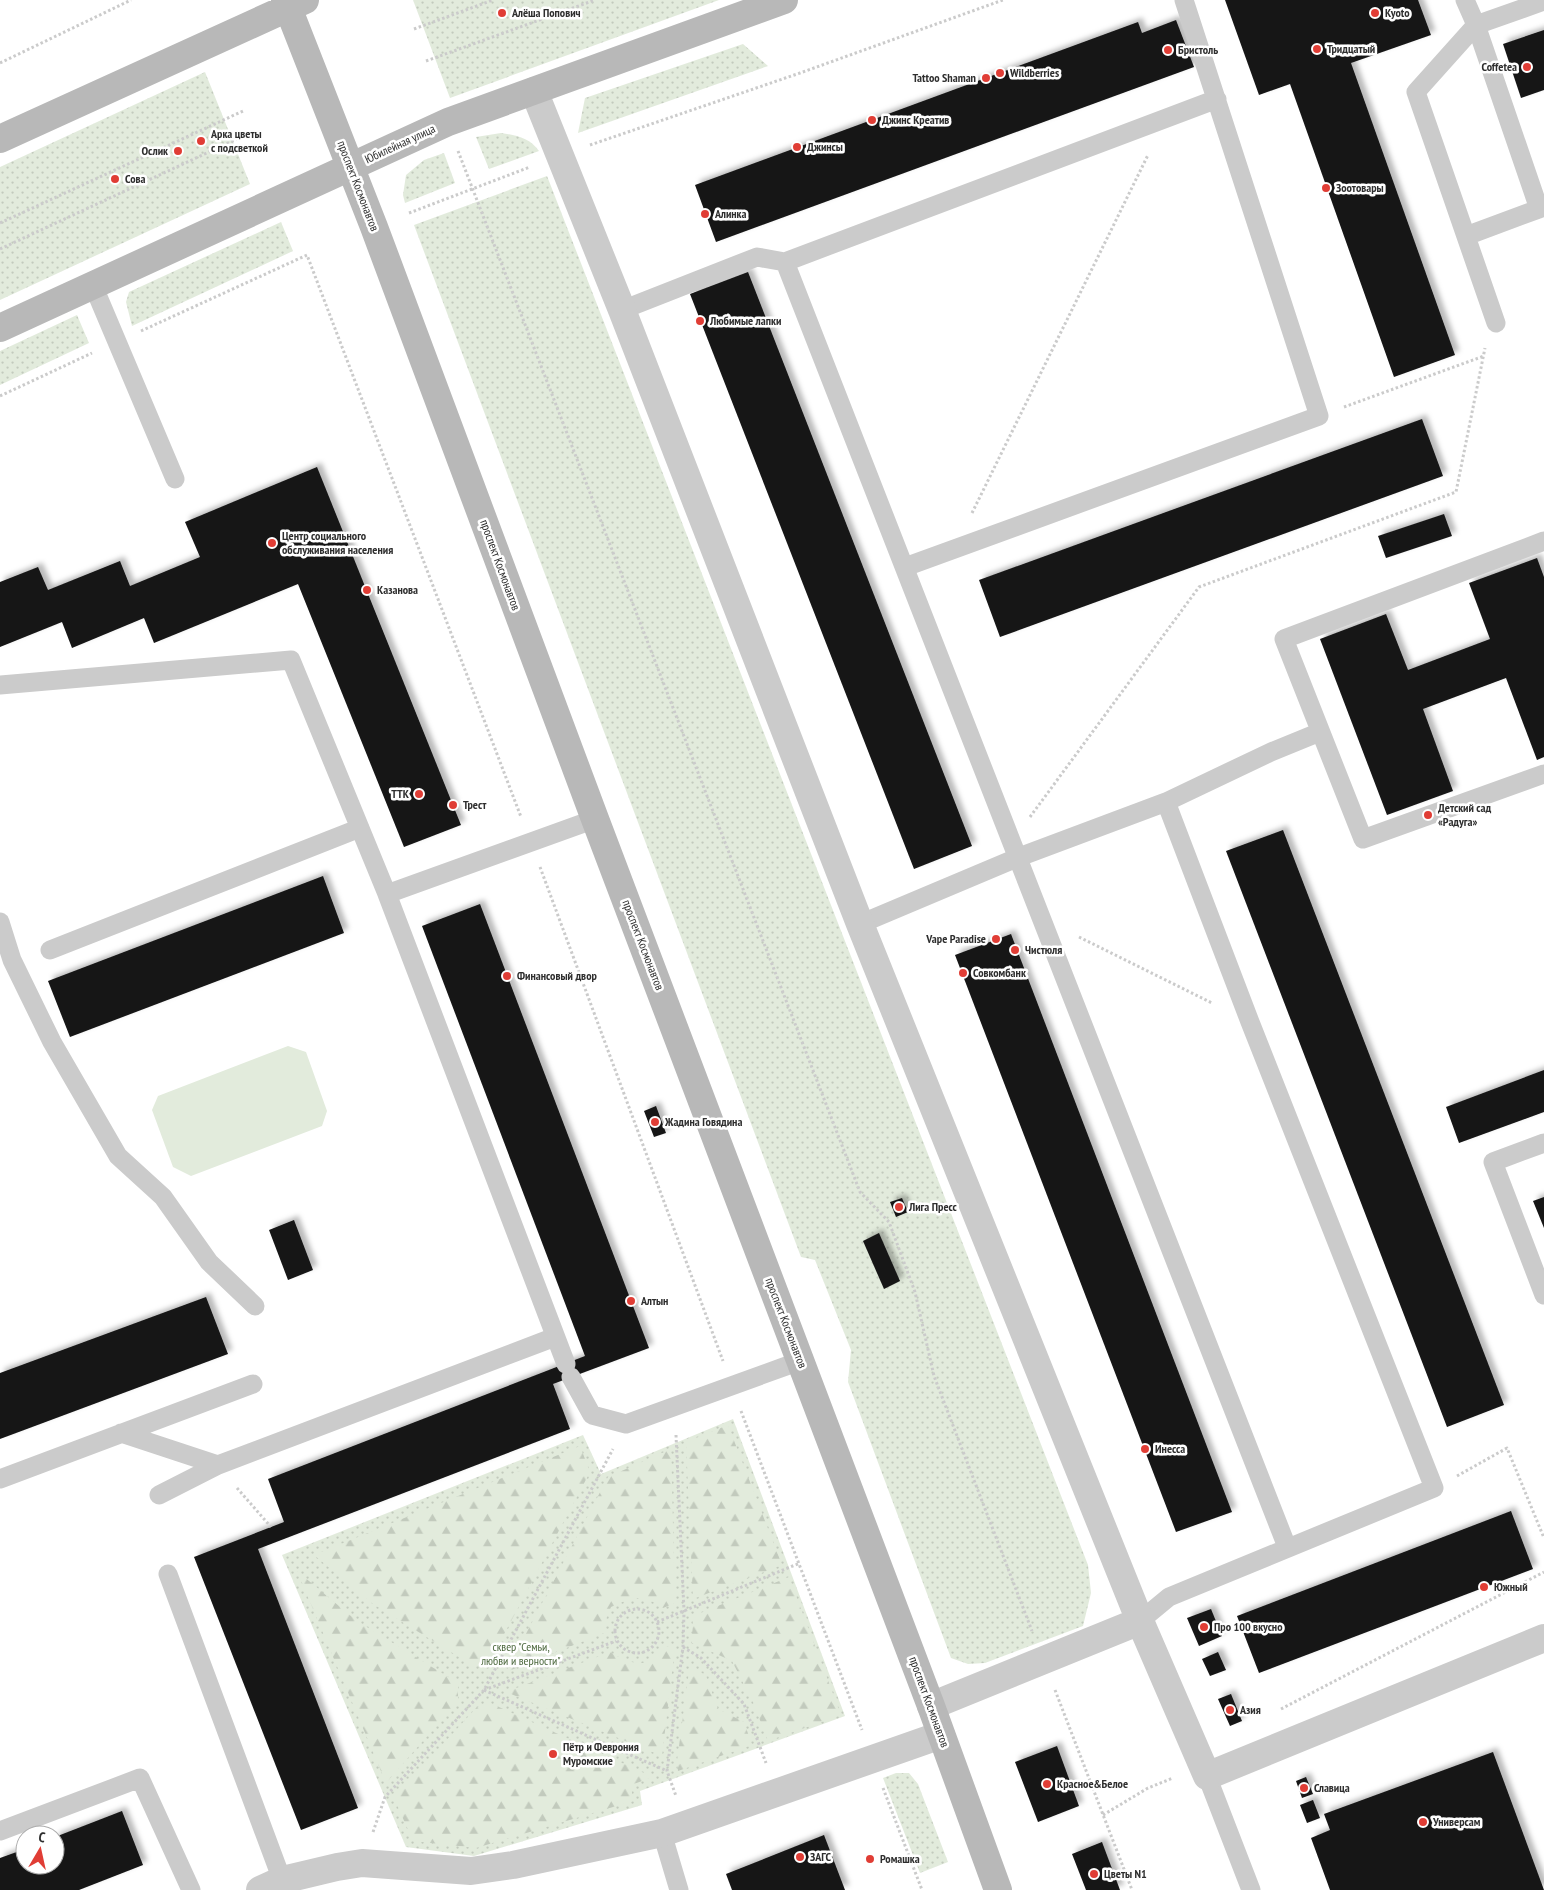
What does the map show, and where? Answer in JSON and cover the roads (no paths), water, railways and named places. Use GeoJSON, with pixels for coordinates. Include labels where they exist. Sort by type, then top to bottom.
{"type":"FeatureCollection","features":[{"type":"Feature","properties":{"kind":"main road","name":"Юбилейная улица"},"geometry":{"type":"LineString","coordinates":[[0,328],[448,122],[784,0]]}},
{"type":"Feature","properties":{"kind":"main road"},"geometry":{"type":"LineString","coordinates":[[0,139],[293,2]]}},
{"type":"Feature","properties":{"kind":"main road","name":"проспект Космонавтов"},"geometry":{"type":"LineString","coordinates":[[293,2],[350,167],[942,1735],[998,1890]]}},
{"type":"Feature","properties":{"kind":"street"},"geometry":{"type":"LineString","coordinates":[[534,91],[622,310],[860,924],[1140,1621],[1204,1771],[1544,1638]]}},
{"type":"Feature","properties":{"kind":"street"},"geometry":{"type":"LineString","coordinates":[[931,1706],[1140,1621]]}},
{"type":"Feature","properties":{"kind":"street"},"geometry":{"type":"LineString","coordinates":[[271,1885],[338,1867],[362,1863],[471,1871],[513,1865],[662,1833],[942,1735]]}},
{"type":"Feature","properties":{"kind":"lane"},"geometry":{"type":"LineString","coordinates":[[905,567],[1319,416],[1184,0]]}},
{"type":"Feature","properties":{"kind":"lane"},"geometry":{"type":"LineString","coordinates":[[1466,0],[1541,208],[1466,236]]}},
{"type":"Feature","properties":{"kind":"lane"},"geometry":{"type":"LineString","coordinates":[[1496,322],[1416,92],[1476,26],[1544,1]]}},
{"type":"Feature","properties":{"kind":"lane"},"geometry":{"type":"LineString","coordinates":[[622,310],[757,257],[785,262],[1167,116],[1217,99]]}},
{"type":"Feature","properties":{"kind":"lane"},"geometry":{"type":"LineString","coordinates":[[785,262],[1288,1547]]}},
{"type":"Feature","properties":{"kind":"lane"},"geometry":{"type":"LineString","coordinates":[[93,285],[175,479]]}},
{"type":"Feature","properties":{"kind":"lane"},"geometry":{"type":"LineString","coordinates":[[1544,541],[1284,639],[1364,839],[1544,774]]}},
{"type":"Feature","properties":{"kind":"lane"},"geometry":{"type":"LineString","coordinates":[[0,685],[291,660],[387,894],[555,1337],[569,1371],[592,1415],[626,1424],[800,1361]]}},
{"type":"Feature","properties":{"kind":"lane"},"geometry":{"type":"LineString","coordinates":[[860,924],[1016,849],[1166,802],[1271,752],[1320,732]]}},
{"type":"Feature","properties":{"kind":"lane"},"geometry":{"type":"LineString","coordinates":[[1140,1621],[1169,1597],[1434,1488],[1250,1022],[1166,802]]}},
{"type":"Feature","properties":{"kind":"lane"},"geometry":{"type":"LineString","coordinates":[[387,894],[595,819]]}},
{"type":"Feature","properties":{"kind":"lane"},"geometry":{"type":"LineString","coordinates":[[50,950],[360,828]]}},
{"type":"Feature","properties":{"kind":"lane"},"geometry":{"type":"LineString","coordinates":[[0,922],[12,960],[52,1042],[118,1156],[164,1196],[209,1262],[255,1306]]}},
{"type":"Feature","properties":{"kind":"lane"},"geometry":{"type":"LineString","coordinates":[[1544,1143],[1493,1162],[1544,1295]]}},
{"type":"Feature","properties":{"kind":"lane"},"geometry":{"type":"LineString","coordinates":[[160,1495],[218,1465],[555,1337]]}},
{"type":"Feature","properties":{"kind":"lane"},"geometry":{"type":"LineString","coordinates":[[0,1479],[253,1384]]}},
{"type":"Feature","properties":{"kind":"lane"},"geometry":{"type":"LineString","coordinates":[[121,1433],[218,1465]]}},
{"type":"Feature","properties":{"kind":"lane"},"geometry":{"type":"LineString","coordinates":[[168,1574],[271,1885]]}},
{"type":"Feature","properties":{"kind":"lane"},"geometry":{"type":"LineString","coordinates":[[1204,1771],[1251,1890]]}},
{"type":"Feature","properties":{"kind":"lane"},"geometry":{"type":"LineString","coordinates":[[0,1831],[140,1778],[190,1890]]}},
{"type":"Feature","properties":{"kind":"lane"},"geometry":{"type":"LineString","coordinates":[[662,1833],[678,1890]]}},
{"type":"Feature","properties":{"kind":"place","name":"Алёша Попович"},"geometry":{"type":"Point","coordinates":[502,13]}},
{"type":"Feature","properties":{"kind":"place","name":"Kyoto"},"geometry":{"type":"Point","coordinates":[1375,13]}},
{"type":"Feature","properties":{"kind":"place","name":"Тридцатый"},"geometry":{"type":"Point","coordinates":[1317,49]}},
{"type":"Feature","properties":{"kind":"place","name":"Бристоль"},"geometry":{"type":"Point","coordinates":[1168,50]}},
{"type":"Feature","properties":{"kind":"place","name":"Coffetea"},"geometry":{"type":"Point","coordinates":[1527,67]}},
{"type":"Feature","properties":{"kind":"place","name":"Wildberries"},"geometry":{"type":"Point","coordinates":[1000,73]}},
{"type":"Feature","properties":{"kind":"place","name":"Tattoo Shaman"},"geometry":{"type":"Point","coordinates":[986,78]}},
{"type":"Feature","properties":{"kind":"place","name":"Джинс Креатив"},"geometry":{"type":"Point","coordinates":[872,120]}},
{"type":"Feature","properties":{"kind":"place","name":"Арка цветы с подсветкой"},"geometry":{"type":"Point","coordinates":[201,141]}},
{"type":"Feature","properties":{"kind":"place","name":"Джинсы"},"geometry":{"type":"Point","coordinates":[797,147]}},
{"type":"Feature","properties":{"kind":"place","name":"Ослик"},"geometry":{"type":"Point","coordinates":[178,151]}},
{"type":"Feature","properties":{"kind":"place","name":"Сова"},"geometry":{"type":"Point","coordinates":[115,179]}},
{"type":"Feature","properties":{"kind":"place","name":"Зоотовары"},"geometry":{"type":"Point","coordinates":[1326,188]}},
{"type":"Feature","properties":{"kind":"place","name":"Алинка"},"geometry":{"type":"Point","coordinates":[705,214]}},
{"type":"Feature","properties":{"kind":"place","name":"Любимые лапки"},"geometry":{"type":"Point","coordinates":[700,321]}},
{"type":"Feature","properties":{"kind":"place","name":"Центр социального обслуживания населения"},"geometry":{"type":"Point","coordinates":[272,543]}},
{"type":"Feature","properties":{"kind":"place","name":"Казанова"},"geometry":{"type":"Point","coordinates":[367,590]}},
{"type":"Feature","properties":{"kind":"place","name":"ТТК"},"geometry":{"type":"Point","coordinates":[419,794]}},
{"type":"Feature","properties":{"kind":"place","name":"Трест"},"geometry":{"type":"Point","coordinates":[453,805]}},
{"type":"Feature","properties":{"kind":"place","name":"Детский сад «Радуга»"},"geometry":{"type":"Point","coordinates":[1428,815]}},
{"type":"Feature","properties":{"kind":"place","name":"Vape Paradise"},"geometry":{"type":"Point","coordinates":[996,939]}},
{"type":"Feature","properties":{"kind":"place","name":"Чистюля"},"geometry":{"type":"Point","coordinates":[1015,950]}},
{"type":"Feature","properties":{"kind":"place","name":"Совкомбанк"},"geometry":{"type":"Point","coordinates":[963,973]}},
{"type":"Feature","properties":{"kind":"place","name":"Финансовый двор"},"geometry":{"type":"Point","coordinates":[507,976]}},
{"type":"Feature","properties":{"kind":"place","name":"Жадина Говядина"},"geometry":{"type":"Point","coordinates":[655,1122]}},
{"type":"Feature","properties":{"kind":"place","name":"Лига Пресс"},"geometry":{"type":"Point","coordinates":[899,1207]}},
{"type":"Feature","properties":{"kind":"place","name":"Алтын"},"geometry":{"type":"Point","coordinates":[631,1301]}},
{"type":"Feature","properties":{"kind":"place","name":"Инесса"},"geometry":{"type":"Point","coordinates":[1145,1449]}},
{"type":"Feature","properties":{"kind":"place","name":"Южный"},"geometry":{"type":"Point","coordinates":[1484,1587]}},
{"type":"Feature","properties":{"kind":"place","name":"Про 100 вкусно"},"geometry":{"type":"Point","coordinates":[1204,1627]}},
{"type":"Feature","properties":{"kind":"place","name":"Азия"},"geometry":{"type":"Point","coordinates":[1230,1710]}},
{"type":"Feature","properties":{"kind":"place","name":"Пётр и Феврония Муромские"},"geometry":{"type":"Point","coordinates":[553,1754]}},
{"type":"Feature","properties":{"kind":"place","name":"Красное&Белое"},"geometry":{"type":"Point","coordinates":[1047,1784]}},
{"type":"Feature","properties":{"kind":"place","name":"Славица"},"geometry":{"type":"Point","coordinates":[1304,1788]}},
{"type":"Feature","properties":{"kind":"place","name":"Универсам"},"geometry":{"type":"Point","coordinates":[1423,1822]}},
{"type":"Feature","properties":{"kind":"place","name":"ЗАГС"},"geometry":{"type":"Point","coordinates":[800,1857]}},
{"type":"Feature","properties":{"kind":"place","name":"Ромашка"},"geometry":{"type":"Point","coordinates":[870,1859]}},
{"type":"Feature","properties":{"kind":"place","name":"Цветы N1"},"geometry":{"type":"Point","coordinates":[1094,1874]}},
{"type":"Feature","properties":{"kind":"park label","name":"сквер \"Семьи, любви и верности\""},"geometry":{"type":"Point","coordinates":[521,1654]}}]}
